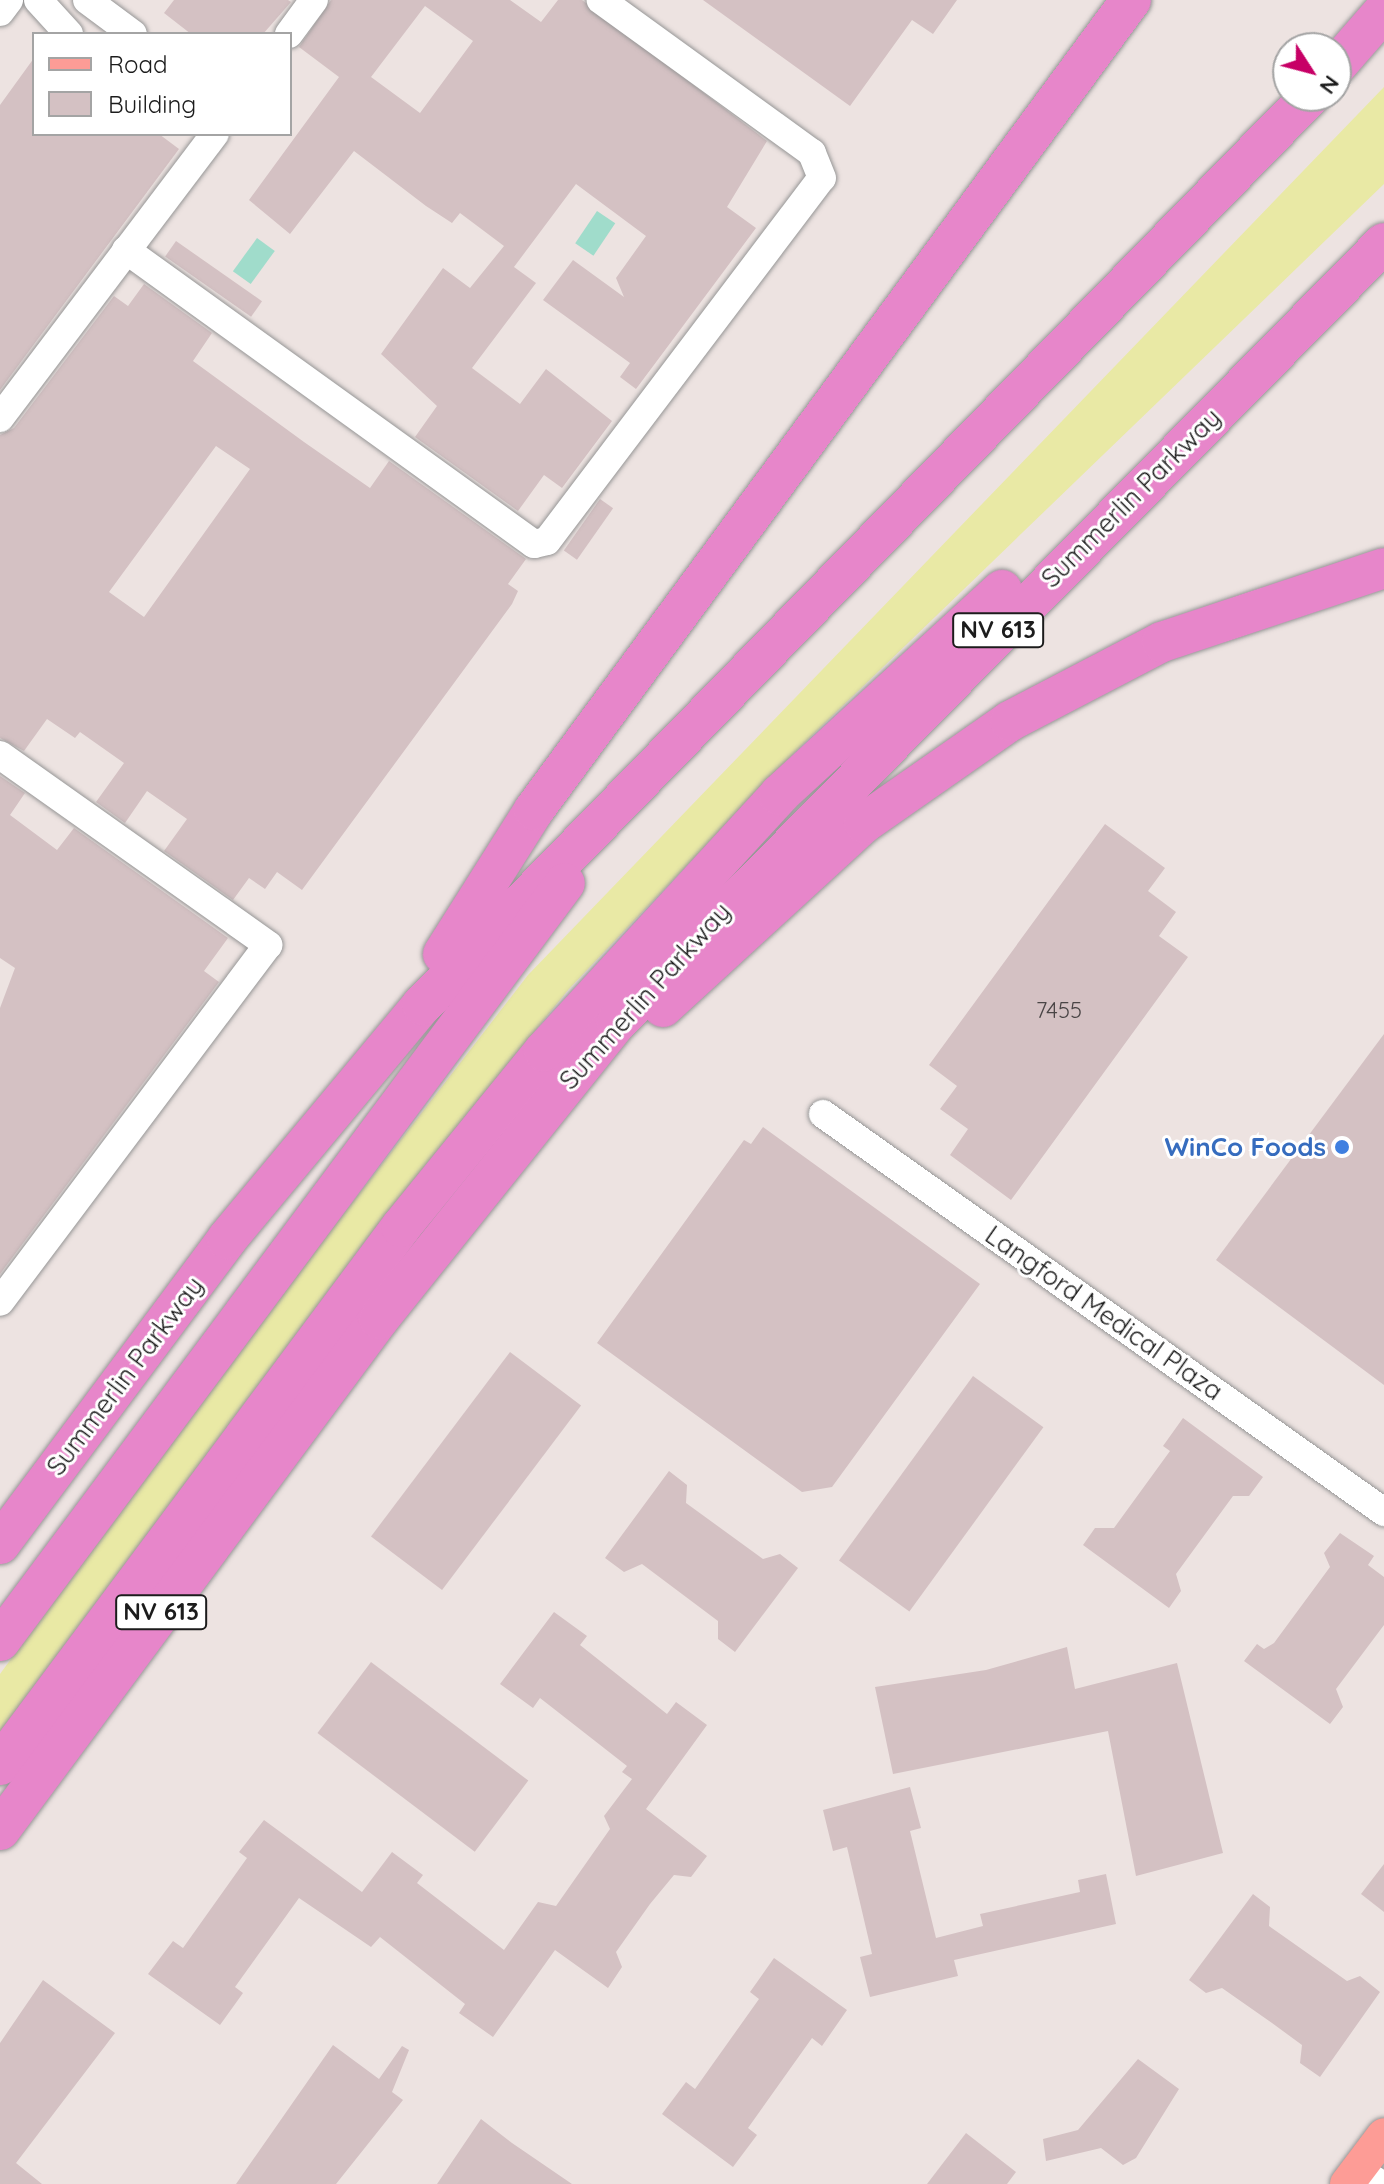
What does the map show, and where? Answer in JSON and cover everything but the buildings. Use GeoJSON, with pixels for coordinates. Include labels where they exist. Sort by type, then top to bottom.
{"type":"FeatureCollection","features":[{"type":"Feature","properties":{"kind":"highway"},"geometry":{"type":"LineString","coordinates":[[385,1047],[534,810],[1131,0]]}},
{"type":"Feature","properties":{"kind":"highway"},"geometry":{"type":"LineString","coordinates":[[1352,48],[1384,11]]}},
{"type":"Feature","properties":{"kind":"highway","name":"Summerlin Parkway"},"geometry":{"type":"LineString","coordinates":[[0,1544],[227,1239],[385,1047],[675,741],[1294,112]]}},
{"type":"Feature","properties":{"kind":"highway"},"geometry":{"type":"LineString","coordinates":[[0,1765],[401,1227],[645,936],[816,759],[1384,243]]}},
{"type":"Feature","properties":{"kind":"highway","name":"Summerlin Parkway"},"geometry":{"type":"LineString","coordinates":[[0,1830],[518,1142],[745,885],[1384,243]]}},
{"type":"Feature","properties":{"kind":"highway"},"geometry":{"type":"LineString","coordinates":[[518,1142],[839,844],[974,743],[1162,642],[1384,568]]}},
{"type":"Feature","properties":{"kind":"highway"},"geometry":{"type":"LineString","coordinates":[[0,1641],[354,1157],[675,741]]}},
{"type":"Feature","properties":{"kind":"main road"},"geometry":{"type":"LineString","coordinates":[[1362,2179],[1384,2135]]}},
{"type":"Feature","properties":{"kind":"street"},"geometry":{"type":"LineString","coordinates":[[0,12],[9,0]]}},
{"type":"Feature","properties":{"kind":"street"},"geometry":{"type":"LineString","coordinates":[[38,0],[67,32]]}},
{"type":"Feature","properties":{"kind":"street"},"geometry":{"type":"LineString","coordinates":[[87,0],[130,32]]}},
{"type":"Feature","properties":{"kind":"street"},"geometry":{"type":"LineString","coordinates":[[290,32],[314,0]]}},
{"type":"Feature","properties":{"kind":"street"},"geometry":{"type":"LineString","coordinates":[[126,250],[534,544],[547,541],[822,178],[812,153],[601,0]]}},
{"type":"Feature","properties":{"kind":"street"},"geometry":{"type":"LineString","coordinates":[[0,418],[211,136]]}},
{"type":"Feature","properties":{"kind":"street"},"geometry":{"type":"LineString","coordinates":[[0,755],[268,945],[0,1302]]}},
{"type":"Feature","properties":{"kind":"street","name":"Langford Medical Plaza"},"geometry":{"type":"LineString","coordinates":[[823,1114],[1384,1512]]}},
{"type":"Feature","properties":{"kind":"shaded area"},"geometry":{"type":"Polygon","coordinates":[[[1384,87],[1384,184],[797,750],[569,989],[424,1167],[0,1732],[0,1674],[206,1392],[528,975],[1384,87]]]}},
{"type":"Feature","properties":{"kind":"shaded area"},"geometry":{"type":"Polygon","coordinates":[[[597,211],[615,223],[593,256],[575,243],[597,211]]]}},
{"type":"Feature","properties":{"kind":"shaded area"},"geometry":{"type":"Polygon","coordinates":[[[257,238],[275,251],[251,284],[233,271],[257,238]]]}},
{"type":"Feature","properties":{"kind":"place","name":"WinCo Foods"},"geometry":{"type":"Point","coordinates":[1342,1147]}}]}
